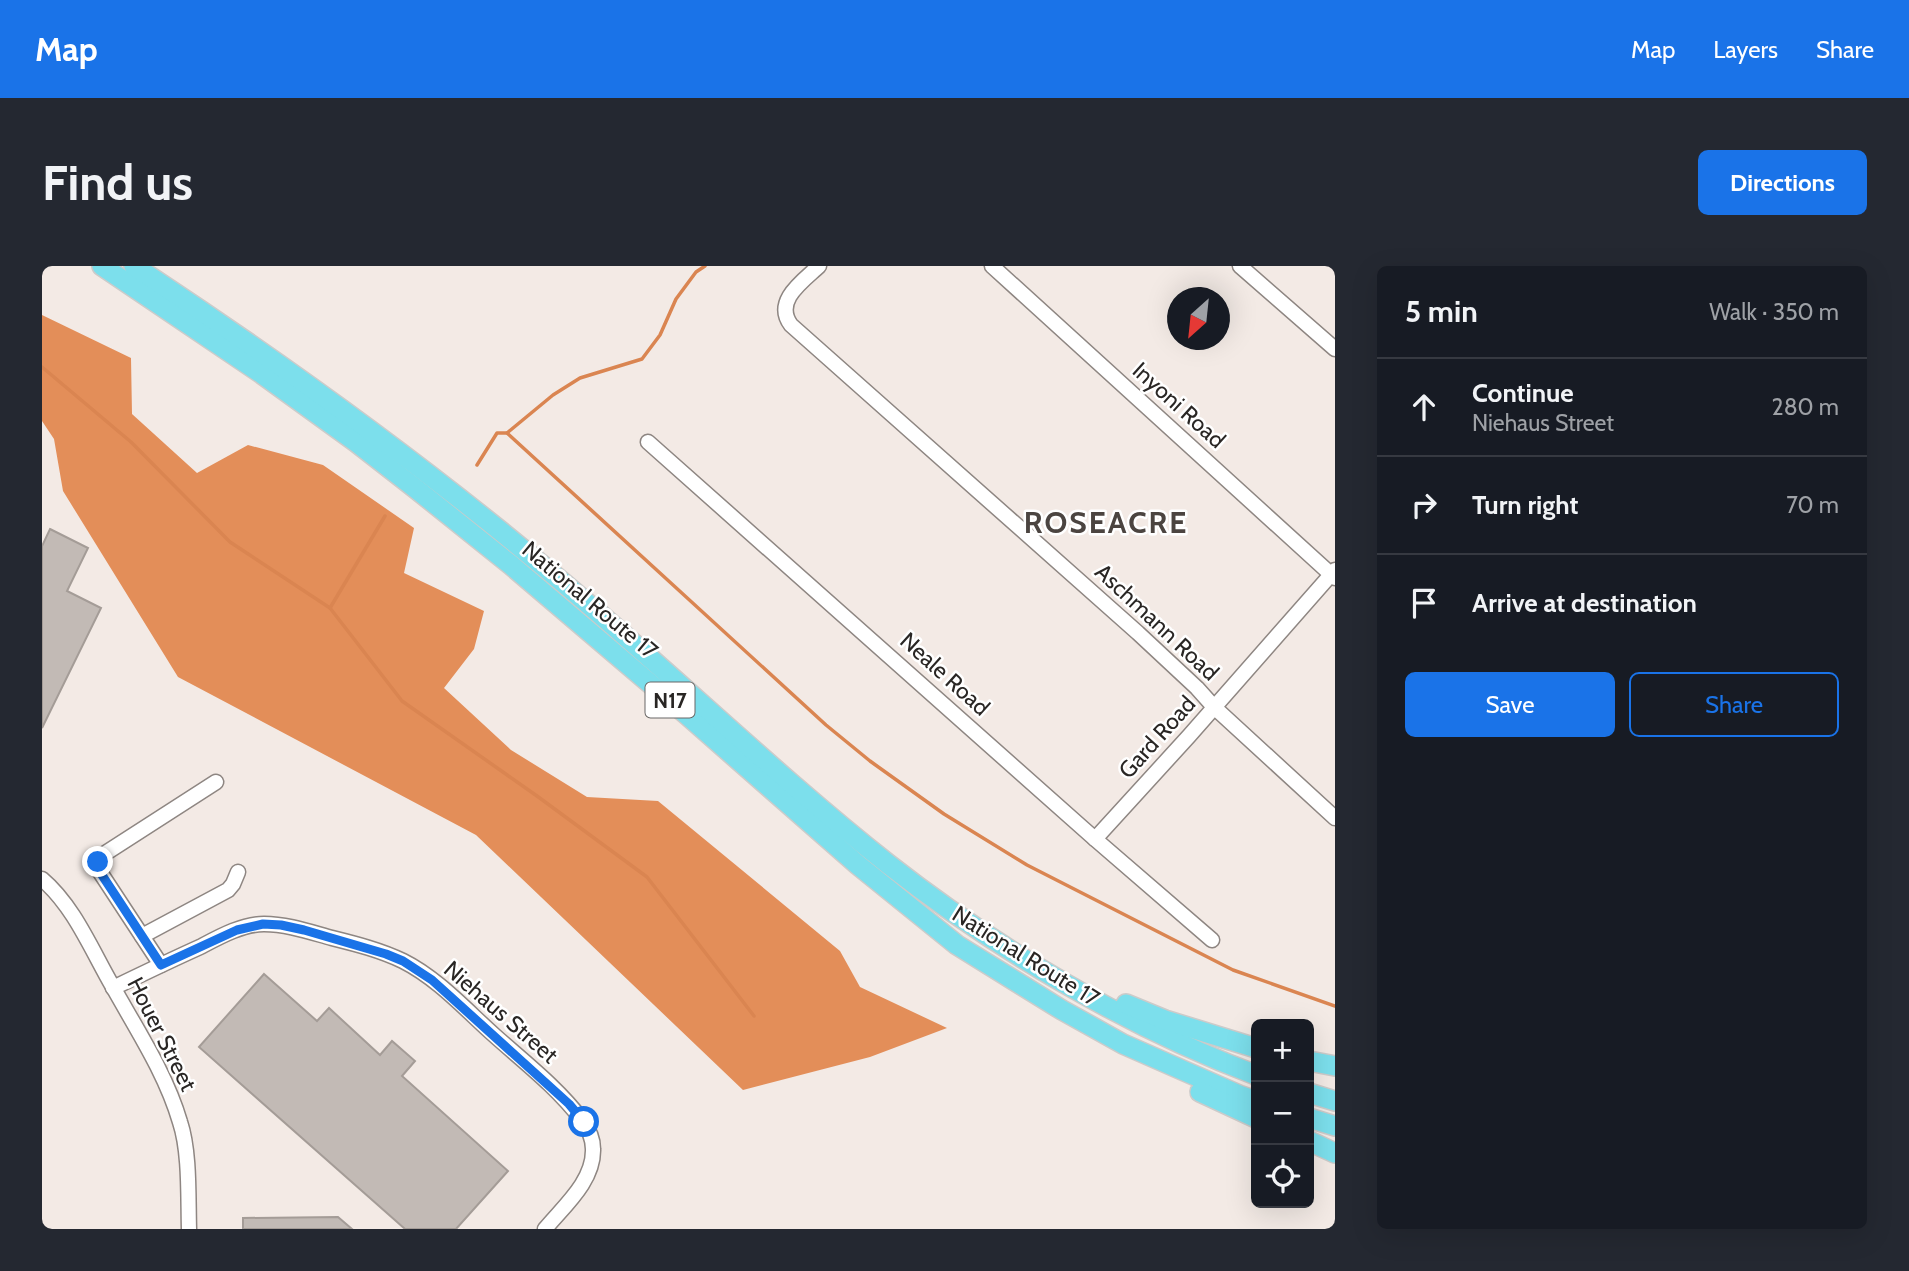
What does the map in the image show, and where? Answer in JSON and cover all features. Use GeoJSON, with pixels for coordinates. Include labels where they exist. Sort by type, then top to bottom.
{"type":"FeatureCollection","features":[{"type":"Feature","properties":{"kind":"highway","name":"National Route 17"},"geometry":{"type":"LineString","coordinates":[[102,266],[262,374],[415,488],[511,565],[858,865],[957,945],[1123,1044],[1251,1100]]}},
{"type":"Feature","properties":{"kind":"highway","name":"N17"},"geometry":{"type":"LineString","coordinates":[[134,266],[269,357],[394,448],[556,576],[890,865],[953,911],[1053,976],[1159,1033],[1251,1072]]}},
{"type":"Feature","properties":{"kind":"highway"},"geometry":{"type":"LineString","coordinates":[[957,945],[992,976],[1039,1009],[1097,1043],[1251,1116]]}},
{"type":"Feature","properties":{"kind":"highway"},"geometry":{"type":"LineString","coordinates":[[1053,976],[1165,1020],[1251,1046]]}},
{"type":"Feature","properties":{"kind":"highway"},"geometry":{"type":"LineString","coordinates":[[1314,1062],[1335,1066]]}},
{"type":"Feature","properties":{"kind":"highway"},"geometry":{"type":"LineString","coordinates":[[1314,1095],[1335,1101]]}},
{"type":"Feature","properties":{"kind":"highway"},"geometry":{"type":"LineString","coordinates":[[1314,1120],[1335,1126]]}},
{"type":"Feature","properties":{"kind":"highway"},"geometry":{"type":"LineString","coordinates":[[1314,1143],[1335,1153]]}},
{"type":"Feature","properties":{"kind":"street","name":"Aschmann Road"},"geometry":{"type":"LineString","coordinates":[[819,266],[792,292],[785,308],[786,318],[791,325],[1138,632],[1214,707],[1335,818]]}},
{"type":"Feature","properties":{"kind":"street","name":"Inyoni Road"},"geometry":{"type":"LineString","coordinates":[[992,266],[1334,574]]}},
{"type":"Feature","properties":{"kind":"street"},"geometry":{"type":"LineString","coordinates":[[1240,266],[1335,349]]}},
{"type":"Feature","properties":{"kind":"street","name":"Neale Road"},"geometry":{"type":"LineString","coordinates":[[648,442],[1094,839],[1212,940]]}},
{"type":"Feature","properties":{"kind":"street","name":"Gard Road"},"geometry":{"type":"LineString","coordinates":[[1094,839],[1334,574]]}},
{"type":"Feature","properties":{"kind":"street"},"geometry":{"type":"LineString","coordinates":[[161,965],[98,869],[98,862],[102,856],[216,782]]}},
{"type":"Feature","properties":{"kind":"street"},"geometry":{"type":"LineString","coordinates":[[142,936],[228,890],[238,872]]}},
{"type":"Feature","properties":{"kind":"street","name":"Houer Street"},"geometry":{"type":"LineString","coordinates":[[42,879],[68,910],[113,988],[156,1065],[181,1122],[186,1153],[189,1229]]}},
{"type":"Feature","properties":{"kind":"street","name":"Niehaus Street"},"geometry":{"type":"LineString","coordinates":[[113,988],[237,930],[263,924],[304,930],[403,961],[432,980],[569,1104],[591,1135],[592,1162],[587,1175],[545,1229]]}},
{"type":"Feature","properties":{"kind":"shaded area"},"geometry":{"type":"Polygon","coordinates":[[[42,315],[131,358],[132,414],[197,473],[248,445],[323,465],[414,528],[404,573],[484,611],[474,649],[444,688],[511,750],[587,797],[658,801],[840,951],[860,987],[947,1028],[870,1057],[743,1090],[476,835],[178,677],[63,491],[54,439],[42,421],[42,315]]]}},
{"type":"Feature","properties":{"kind":"building"},"geometry":{"type":"Polygon","coordinates":[[[50,529],[88,548],[67,591],[101,608],[42,728],[42,546],[50,529]]]}},
{"type":"Feature","properties":{"kind":"building"},"geometry":{"type":"Polygon","coordinates":[[[264,974],[317,1021],[329,1008],[380,1055],[392,1041],[415,1061],[402,1076],[508,1171],[456,1229],[405,1229],[199,1047],[264,974]]]}},
{"type":"Feature","properties":{"kind":"building"},"geometry":{"type":"Polygon","coordinates":[[[338,1217],[352,1229],[243,1229],[243,1218],[338,1217]]]}},
{"type":"Feature","properties":{"kind":"waterway"},"geometry":{"type":"LineString","coordinates":[[477,465],[497,433],[507,433],[553,395],[580,378],[642,359],[660,335],[676,299],[696,272],[705,266]]}},
{"type":"Feature","properties":{"kind":"waterway"},"geometry":{"type":"LineString","coordinates":[[42,367],[131,442],[230,542],[330,608],[402,701],[647,877],[754,1016]]}},
{"type":"Feature","properties":{"kind":"waterway"},"geometry":{"type":"LineString","coordinates":[[507,433],[826,725],[870,761],[944,814],[1027,865],[1233,970],[1335,1006]]}},
{"type":"Feature","properties":{"kind":"waterway"},"geometry":{"type":"LineString","coordinates":[[330,608],[385,516]]}},
{"type":"Feature","properties":{"kind":"district","name":"ROSEACRE"},"geometry":{"type":"Point","coordinates":[1106,522]}},
{"type":"Feature","properties":{"kind":"route"},"geometry":{"type":"LineString","coordinates":[[98,862],[98,869],[161,965],[237,930],[263,924],[304,930],[386,954],[403,961],[432,980],[535,1072],[584,1122]]}}]}
